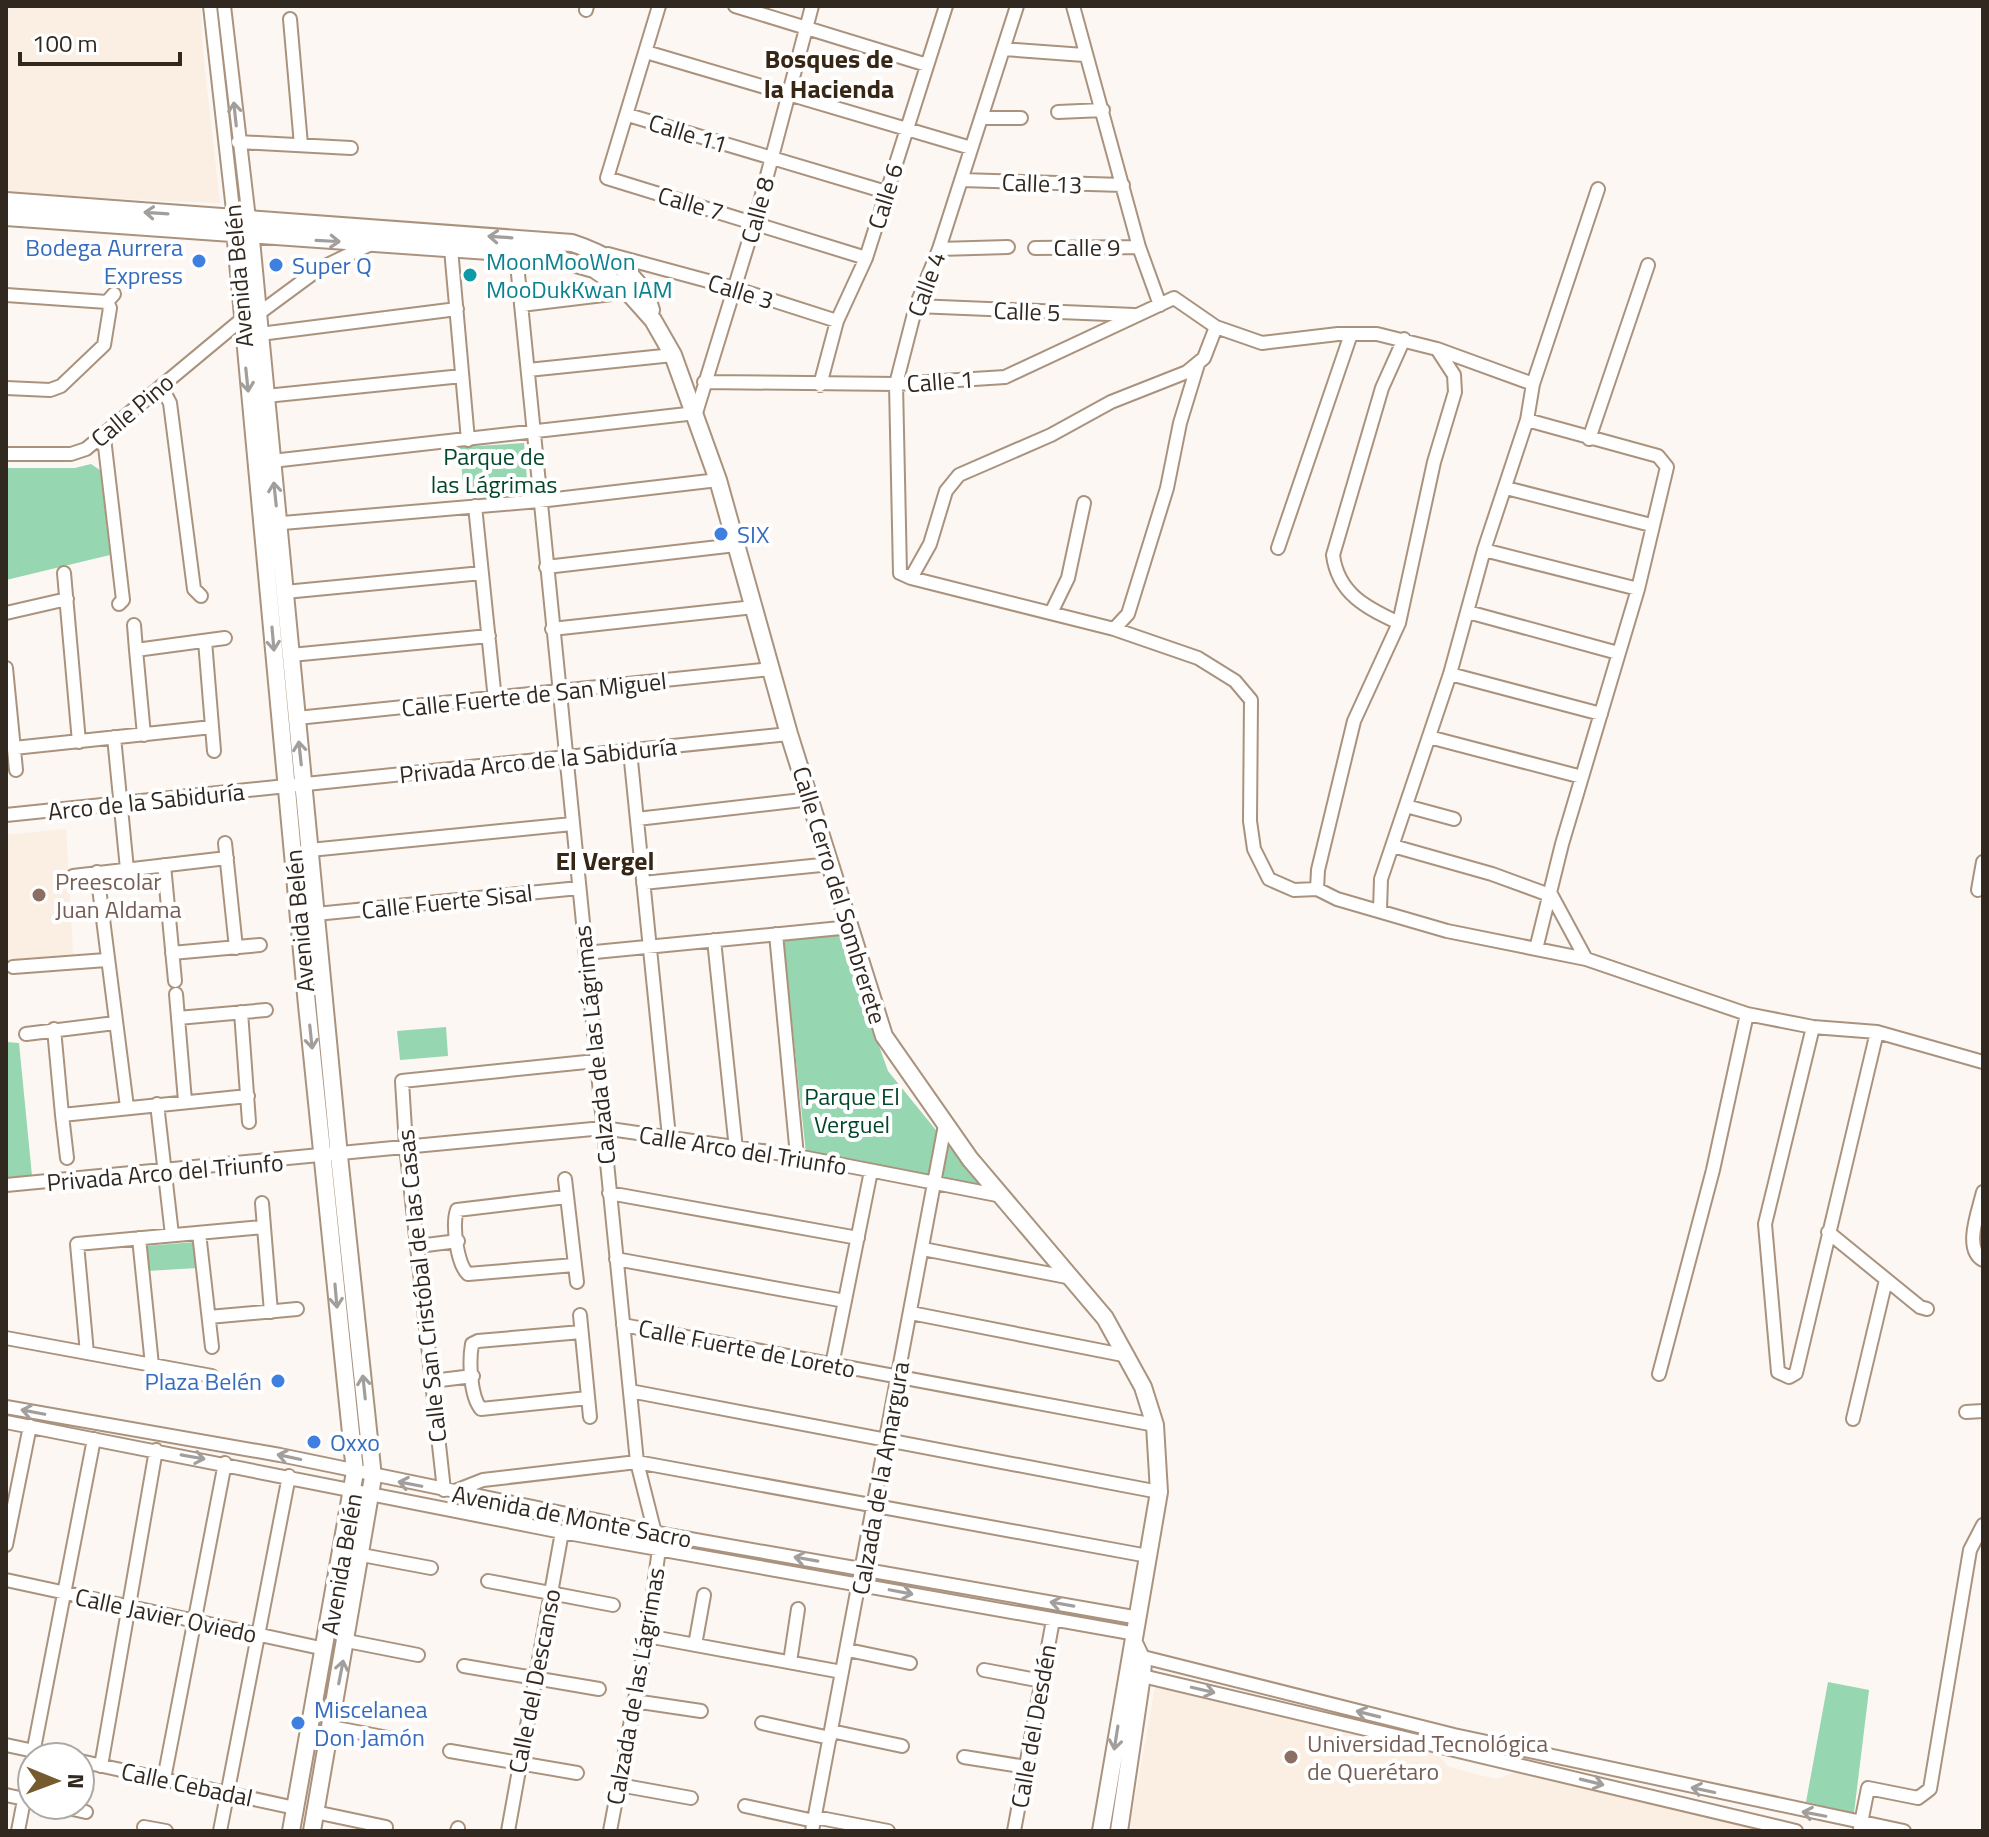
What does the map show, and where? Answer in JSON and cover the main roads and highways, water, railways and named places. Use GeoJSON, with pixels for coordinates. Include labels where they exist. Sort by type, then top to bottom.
{"type":"FeatureCollection","features":[{"type":"Feature","properties":{"kind":"main road","name":"Calle Cerro del Sombrerete"},"geometry":{"type":"LineString","coordinates":[[6,201],[373,243],[571,261],[594,269],[628,292],[653,320]]}},
{"type":"Feature","properties":{"kind":"main road","name":"Calle Cerro del Sombrerete"},"geometry":{"type":"LineString","coordinates":[[6,217],[519,238],[572,243],[597,251],[620,265],[640,286],[653,320],[673,355],[718,480],[789,734],[884,1036],[945,1125],[1105,1318],[1143,1387],[1155,1425],[1159,1492],[1136,1641],[1134,1674]]}},
{"type":"Feature","properties":{"kind":"main road","name":"Avenida Belén"},"geometry":{"type":"LineString","coordinates":[[242,227],[258,314],[272,461],[270,524],[285,592],[297,718],[295,784],[310,850],[316,914],[355,1472],[355,1492],[291,1831]]}},
{"type":"Feature","properties":{"kind":"main road","name":"Avenida Belén"},"geometry":{"type":"LineString","coordinates":[[242,227],[241,320],[270,524],[331,1157],[373,1477],[373,1495],[312,1831]]}},
{"type":"Feature","properties":{"kind":"main road"},"geometry":{"type":"LineString","coordinates":[[1101,1831],[1134,1674]]}},
{"type":"Feature","properties":{"kind":"main road"},"geometry":{"type":"LineString","coordinates":[[1119,1831],[1134,1674]]}},
{"type":"Feature","properties":{"kind":"place","name":"Bodega Aurrera Express"},"geometry":{"type":"Point","coordinates":[199,261]}},
{"type":"Feature","properties":{"kind":"place","name":"Super Q"},"geometry":{"type":"Point","coordinates":[276,265]}},
{"type":"Feature","properties":{"kind":"place","name":"MoonMooWon MooDukKwan IAM"},"geometry":{"type":"Point","coordinates":[470,275]}},
{"type":"Feature","properties":{"kind":"place","name":"SIX"},"geometry":{"type":"Point","coordinates":[721,534]}},
{"type":"Feature","properties":{"kind":"place","name":"Preescolar Juan Aldama"},"geometry":{"type":"Point","coordinates":[39,895]}},
{"type":"Feature","properties":{"kind":"place","name":"Plaza Belén"},"geometry":{"type":"Point","coordinates":[278,1381]}},
{"type":"Feature","properties":{"kind":"place","name":"Oxxo"},"geometry":{"type":"Point","coordinates":[314,1442]}},
{"type":"Feature","properties":{"kind":"place","name":"Miscelanea Don Jamón"},"geometry":{"type":"Point","coordinates":[298,1723]}},
{"type":"Feature","properties":{"kind":"place","name":"Universidad Tecnológica de Querétaro"},"geometry":{"type":"Point","coordinates":[1291,1757]}},
{"type":"Feature","properties":{"kind":"district","name":"Bosques de la Hacienda"},"geometry":{"type":"Point","coordinates":[829,73]}},
{"type":"Feature","properties":{"kind":"district","name":"El Vergel"},"geometry":{"type":"Point","coordinates":[605,860]}},
{"type":"Feature","properties":{"kind":"park label","name":"Parque de las Lágrimas"},"geometry":{"type":"Point","coordinates":[494,470]}},
{"type":"Feature","properties":{"kind":"park label","name":"Parque El Verguel"},"geometry":{"type":"Point","coordinates":[852,1110]}}]}
